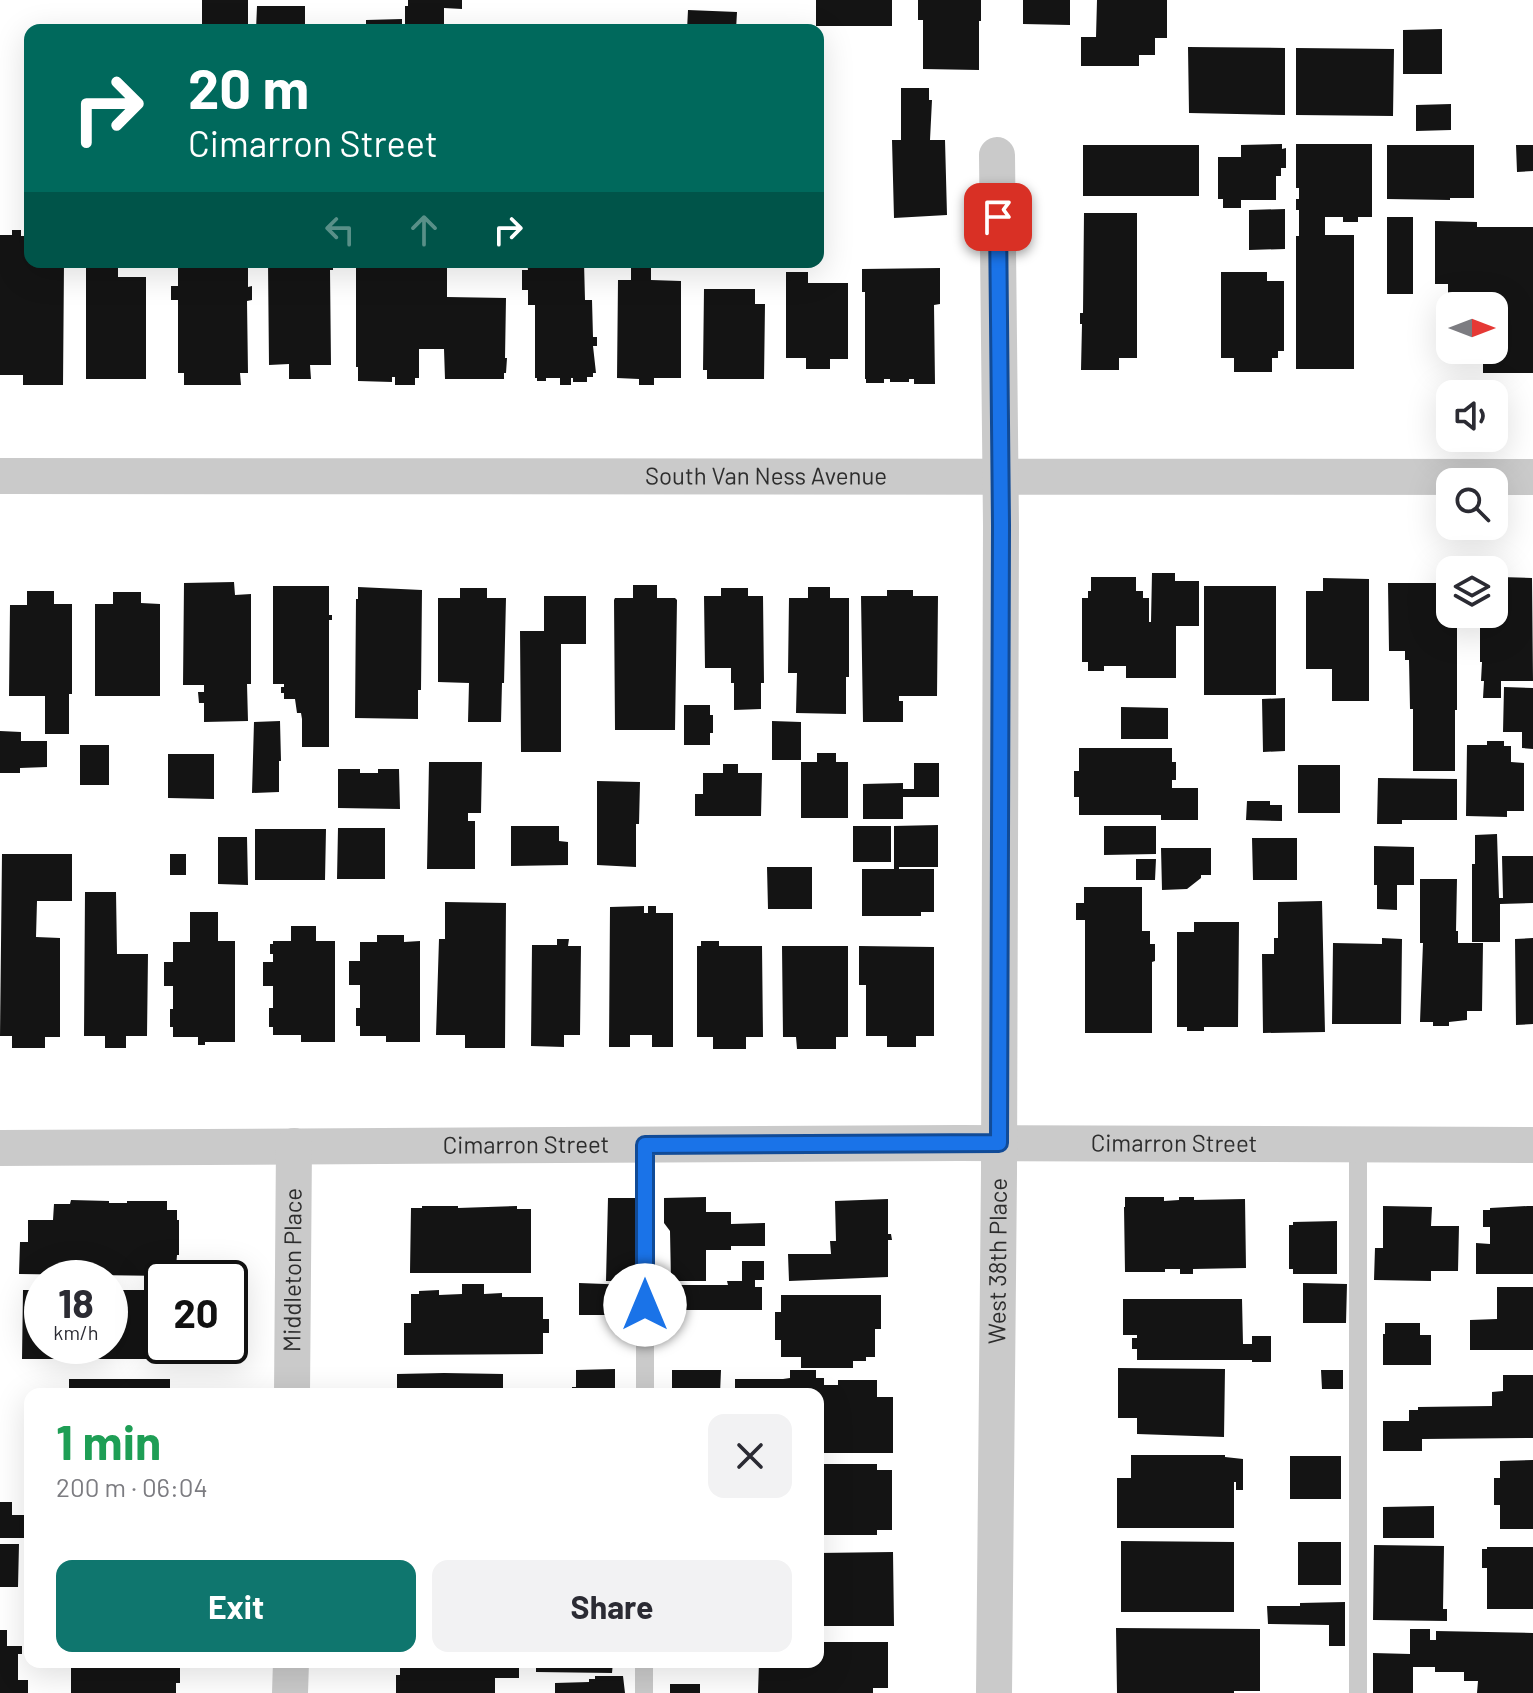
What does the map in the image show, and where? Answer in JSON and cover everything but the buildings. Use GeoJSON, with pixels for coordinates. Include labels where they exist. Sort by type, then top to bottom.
{"type":"FeatureCollection","features":[{"type":"Feature","properties":{"kind":"street","name":"West 38th Place"},"geometry":{"type":"LineString","coordinates":[[994,1693],[1001,477],[997,155]]}},
{"type":"Feature","properties":{"kind":"street","name":"South Van Ness Avenue"},"geometry":{"type":"LineString","coordinates":[[0,476],[1533,477]]}},
{"type":"Feature","properties":{"kind":"street","name":"Cimarron Street"},"geometry":{"type":"LineString","coordinates":[[0,1148],[999,1143],[1533,1145]]}},
{"type":"Feature","properties":{"kind":"street","name":"Middleton Place"},"geometry":{"type":"LineString","coordinates":[[292,1388],[294,1146]]}},
{"type":"Feature","properties":{"kind":"street"},"geometry":{"type":"LineString","coordinates":[[290,1693],[291,1668]]}},
{"type":"Feature","properties":{"kind":"lane"},"geometry":{"type":"LineString","coordinates":[[1358,1144],[1358,1693]]}},
{"type":"Feature","properties":{"kind":"lane"},"geometry":{"type":"LineString","coordinates":[[645,1145],[645,1388]]}},
{"type":"Feature","properties":{"kind":"lane"},"geometry":{"type":"LineString","coordinates":[[644,1668],[644,1693]]}},
{"type":"Feature","properties":{"kind":"route"},"geometry":{"type":"LineString","coordinates":[[645,1305],[645,1145],[999,1143],[1001,525],[998,217]]}}]}
